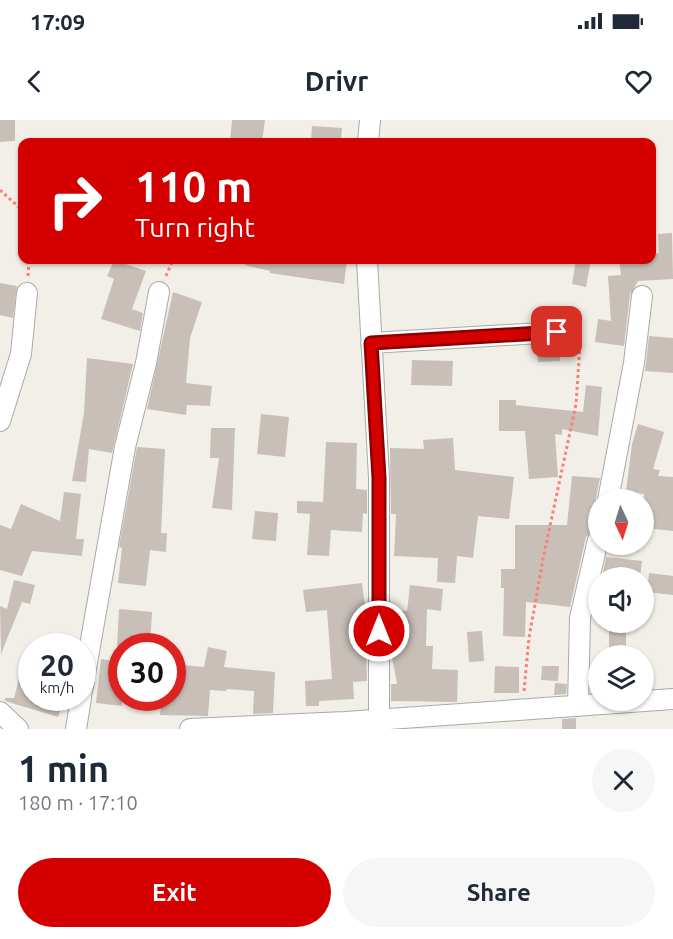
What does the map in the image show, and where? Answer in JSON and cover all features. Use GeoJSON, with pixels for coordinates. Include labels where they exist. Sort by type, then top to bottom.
{"type":"FeatureCollection","features":[{"type":"Feature","properties":{"kind":"street"},"geometry":{"type":"LineString","coordinates":[[368,138],[370,120]]}},
{"type":"Feature","properties":{"kind":"street"},"geometry":{"type":"LineString","coordinates":[[367,264],[379,478],[379,718]]}},
{"type":"Feature","properties":{"kind":"street"},"geometry":{"type":"LineString","coordinates":[[92,633],[125,447],[146,363],[159,292]]}},
{"type":"Feature","properties":{"kind":"street"},"geometry":{"type":"LineString","coordinates":[[0,420],[21,354],[27,293]]}},
{"type":"Feature","properties":{"kind":"street"},"geometry":{"type":"LineString","coordinates":[[610,489],[634,363],[642,296]]}},
{"type":"Feature","properties":{"kind":"street"},"geometry":{"type":"LineString","coordinates":[[371,343],[557,332]]}},
{"type":"Feature","properties":{"kind":"street"},"geometry":{"type":"LineString","coordinates":[[578,706],[580,618],[595,555]]}},
{"type":"Feature","properties":{"kind":"street"},"geometry":{"type":"LineString","coordinates":[[190,729],[379,718],[487,720],[523,708],[673,699]]}},
{"type":"Feature","properties":{"kind":"street"},"geometry":{"type":"LineString","coordinates":[[76,729],[79,711]]}},
{"type":"Feature","properties":{"kind":"street"},"geometry":{"type":"LineString","coordinates":[[0,712],[18,729],[26,729]]}},
{"type":"Feature","properties":{"kind":"path"},"geometry":{"type":"LineString","coordinates":[[0,190],[18,206]]}},
{"type":"Feature","properties":{"kind":"path"},"geometry":{"type":"LineString","coordinates":[[523,708],[529,638],[543,559],[576,404],[580,346],[557,332]]}},
{"type":"Feature","properties":{"kind":"building"},"geometry":{"type":"Polygon","coordinates":[[[0,120],[15,120],[15,141],[0,142],[0,120]]]}},
{"type":"Feature","properties":{"kind":"building"},"geometry":{"type":"Polygon","coordinates":[[[232,120],[265,120],[263,138],[230,138],[232,120]]]}},
{"type":"Feature","properties":{"kind":"building"},"geometry":{"type":"Polygon","coordinates":[[[312,126],[342,128],[341,138],[311,138],[312,126]]]}},
{"type":"Feature","properties":{"kind":"building"},"geometry":{"type":"Polygon","coordinates":[[[672,233],[673,279],[638,281],[630,295],[624,346],[595,342],[598,319],[611,321],[608,276],[621,275],[620,264],[656,264],[656,253],[659,253],[658,234],[672,233]]]}},
{"type":"Feature","properties":{"kind":"building"},"geometry":{"type":"Polygon","coordinates":[[[112,264],[126,264],[146,271],[132,309],[143,313],[140,331],[101,319],[114,279],[107,276],[112,264]]]}},
{"type":"Feature","properties":{"kind":"building"},"geometry":{"type":"Polygon","coordinates":[[[346,264],[344,284],[270,273],[270,271],[245,265],[346,264]]]}},
{"type":"Feature","properties":{"kind":"building"},"geometry":{"type":"Polygon","coordinates":[[[575,264],[590,264],[586,287],[572,284],[575,264]]]}},
{"type":"Feature","properties":{"kind":"building"},"geometry":{"type":"Polygon","coordinates":[[[0,283],[17,286],[13,318],[0,315],[0,283]]]}},
{"type":"Feature","properties":{"kind":"building"},"geometry":{"type":"Polygon","coordinates":[[[173,292],[202,302],[190,338],[186,383],[212,386],[210,406],[187,405],[186,415],[147,409],[173,292]]]}},
{"type":"Feature","properties":{"kind":"building"},"geometry":{"type":"Polygon","coordinates":[[[649,336],[673,338],[673,373],[645,371],[649,336]]]}},
{"type":"Feature","properties":{"kind":"building"},"geometry":{"type":"Polygon","coordinates":[[[559,344],[560,361],[538,362],[537,345],[559,344]]]}},
{"type":"Feature","properties":{"kind":"building"},"geometry":{"type":"Polygon","coordinates":[[[87,358],[133,364],[112,453],[89,449],[86,482],[72,481],[84,413],[87,358]]]}},
{"type":"Feature","properties":{"kind":"building"},"geometry":{"type":"Polygon","coordinates":[[[412,360],[453,361],[452,386],[411,385],[412,360]]]}},
{"type":"Feature","properties":{"kind":"building"},"geometry":{"type":"Polygon","coordinates":[[[586,385],[602,387],[598,436],[562,429],[562,435],[555,434],[558,477],[529,479],[525,431],[499,431],[499,400],[516,400],[516,405],[583,412],[586,385]]]}},
{"type":"Feature","properties":{"kind":"building"},"geometry":{"type":"Polygon","coordinates":[[[261,414],[289,417],[285,457],[257,454],[261,414]]]}},
{"type":"Feature","properties":{"kind":"building"},"geometry":{"type":"Polygon","coordinates":[[[638,424],[664,432],[653,469],[660,470],[658,476],[673,477],[673,531],[654,529],[654,489],[626,489],[632,444],[638,424]]]}},
{"type":"Feature","properties":{"kind":"building"},"geometry":{"type":"Polygon","coordinates":[[[211,428],[235,428],[232,510],[212,508],[219,458],[210,458],[211,428]]]}},
{"type":"Feature","properties":{"kind":"building"},"geometry":{"type":"Polygon","coordinates":[[[453,438],[455,470],[514,477],[509,519],[478,516],[473,558],[457,556],[455,583],[437,582],[438,558],[394,556],[396,514],[391,514],[390,454],[390,448],[424,449],[423,440],[453,438]]]}},
{"type":"Feature","properties":{"kind":"building"},"geometry":{"type":"Polygon","coordinates":[[[326,442],[357,443],[356,489],[367,490],[367,514],[363,513],[362,532],[331,530],[329,556],[307,555],[310,514],[297,513],[297,501],[323,502],[326,442]]]}},
{"type":"Feature","properties":{"kind":"building"},"geometry":{"type":"Polygon","coordinates":[[[137,447],[165,449],[161,533],[167,533],[166,552],[150,550],[146,586],[118,583],[122,548],[119,547],[137,447]]]}},
{"type":"Feature","properties":{"kind":"building"},"geometry":{"type":"Polygon","coordinates":[[[572,476],[600,478],[598,489],[588,489],[588,535],[570,607],[526,602],[525,637],[503,636],[504,588],[501,588],[501,569],[515,569],[515,525],[567,525],[572,476]]]}},
{"type":"Feature","properties":{"kind":"building"},"geometry":{"type":"Polygon","coordinates":[[[64,492],[81,494],[76,539],[84,539],[82,556],[32,551],[22,576],[0,570],[0,525],[11,529],[21,504],[60,521],[64,492]]]}},
{"type":"Feature","properties":{"kind":"building"},"geometry":{"type":"Polygon","coordinates":[[[255,511],[278,513],[276,541],[252,539],[255,511]]]}},
{"type":"Feature","properties":{"kind":"building"},"geometry":{"type":"Polygon","coordinates":[[[606,557],[642,561],[641,567],[604,567],[606,557]]]}},
{"type":"Feature","properties":{"kind":"building"},"geometry":{"type":"Polygon","coordinates":[[[654,574],[673,576],[673,595],[654,593],[654,574]]]}},
{"type":"Feature","properties":{"kind":"building"},"geometry":{"type":"Polygon","coordinates":[[[14,580],[35,585],[30,604],[22,602],[1,654],[0,606],[7,609],[14,580]]]}},
{"type":"Feature","properties":{"kind":"building"},"geometry":{"type":"Polygon","coordinates":[[[362,583],[365,606],[361,607],[366,642],[367,681],[353,682],[354,699],[319,701],[319,706],[306,706],[305,681],[332,679],[327,610],[306,612],[303,590],[362,583]]]}},
{"type":"Feature","properties":{"kind":"building"},"geometry":{"type":"Polygon","coordinates":[[[410,585],[443,589],[441,611],[427,609],[426,646],[433,646],[432,669],[458,670],[457,702],[391,701],[391,684],[397,684],[391,652],[393,610],[407,611],[410,585]]]}},
{"type":"Feature","properties":{"kind":"building"},"geometry":{"type":"Polygon","coordinates":[[[119,609],[152,612],[151,633],[118,633],[119,609]]]}},
{"type":"Feature","properties":{"kind":"building"},"geometry":{"type":"Polygon","coordinates":[[[482,631],[484,661],[469,662],[467,632],[482,631]]]}},
{"type":"Feature","properties":{"kind":"building"},"geometry":{"type":"Polygon","coordinates":[[[609,633],[626,633],[626,645],[609,645],[609,633]]]}},
{"type":"Feature","properties":{"kind":"building"},"geometry":{"type":"Polygon","coordinates":[[[208,647],[227,651],[224,667],[275,672],[273,713],[253,714],[254,691],[227,689],[226,691],[210,690],[208,716],[160,715],[160,711],[186,711],[186,665],[204,667],[208,647]]]}},
{"type":"Feature","properties":{"kind":"building"},"geometry":{"type":"Polygon","coordinates":[[[101,659],[108,660],[108,704],[96,703],[101,659]]]}},
{"type":"Feature","properties":{"kind":"building"},"geometry":{"type":"Polygon","coordinates":[[[495,666],[519,667],[519,693],[494,693],[495,666]]]}},
{"type":"Feature","properties":{"kind":"building"},"geometry":{"type":"Polygon","coordinates":[[[542,666],[559,666],[558,681],[541,680],[542,666]]]}},
{"type":"Feature","properties":{"kind":"building"},"geometry":{"type":"Polygon","coordinates":[[[18,683],[18,705],[5,701],[5,698],[14,698],[18,683]]]}},
{"type":"Feature","properties":{"kind":"building"},"geometry":{"type":"Polygon","coordinates":[[[555,683],[567,684],[566,694],[554,695],[555,683]]]}},
{"type":"Feature","properties":{"kind":"building"},"geometry":{"type":"Polygon","coordinates":[[[38,711],[60,711],[58,717],[38,711]]]}},
{"type":"Feature","properties":{"kind":"building"},"geometry":{"type":"Polygon","coordinates":[[[576,718],[576,729],[562,729],[562,719],[576,718]]]}},
{"type":"Feature","properties":{"kind":"route"},"geometry":{"type":"LineString","coordinates":[[379,631],[379,478],[371,343],[557,332]]}}]}
